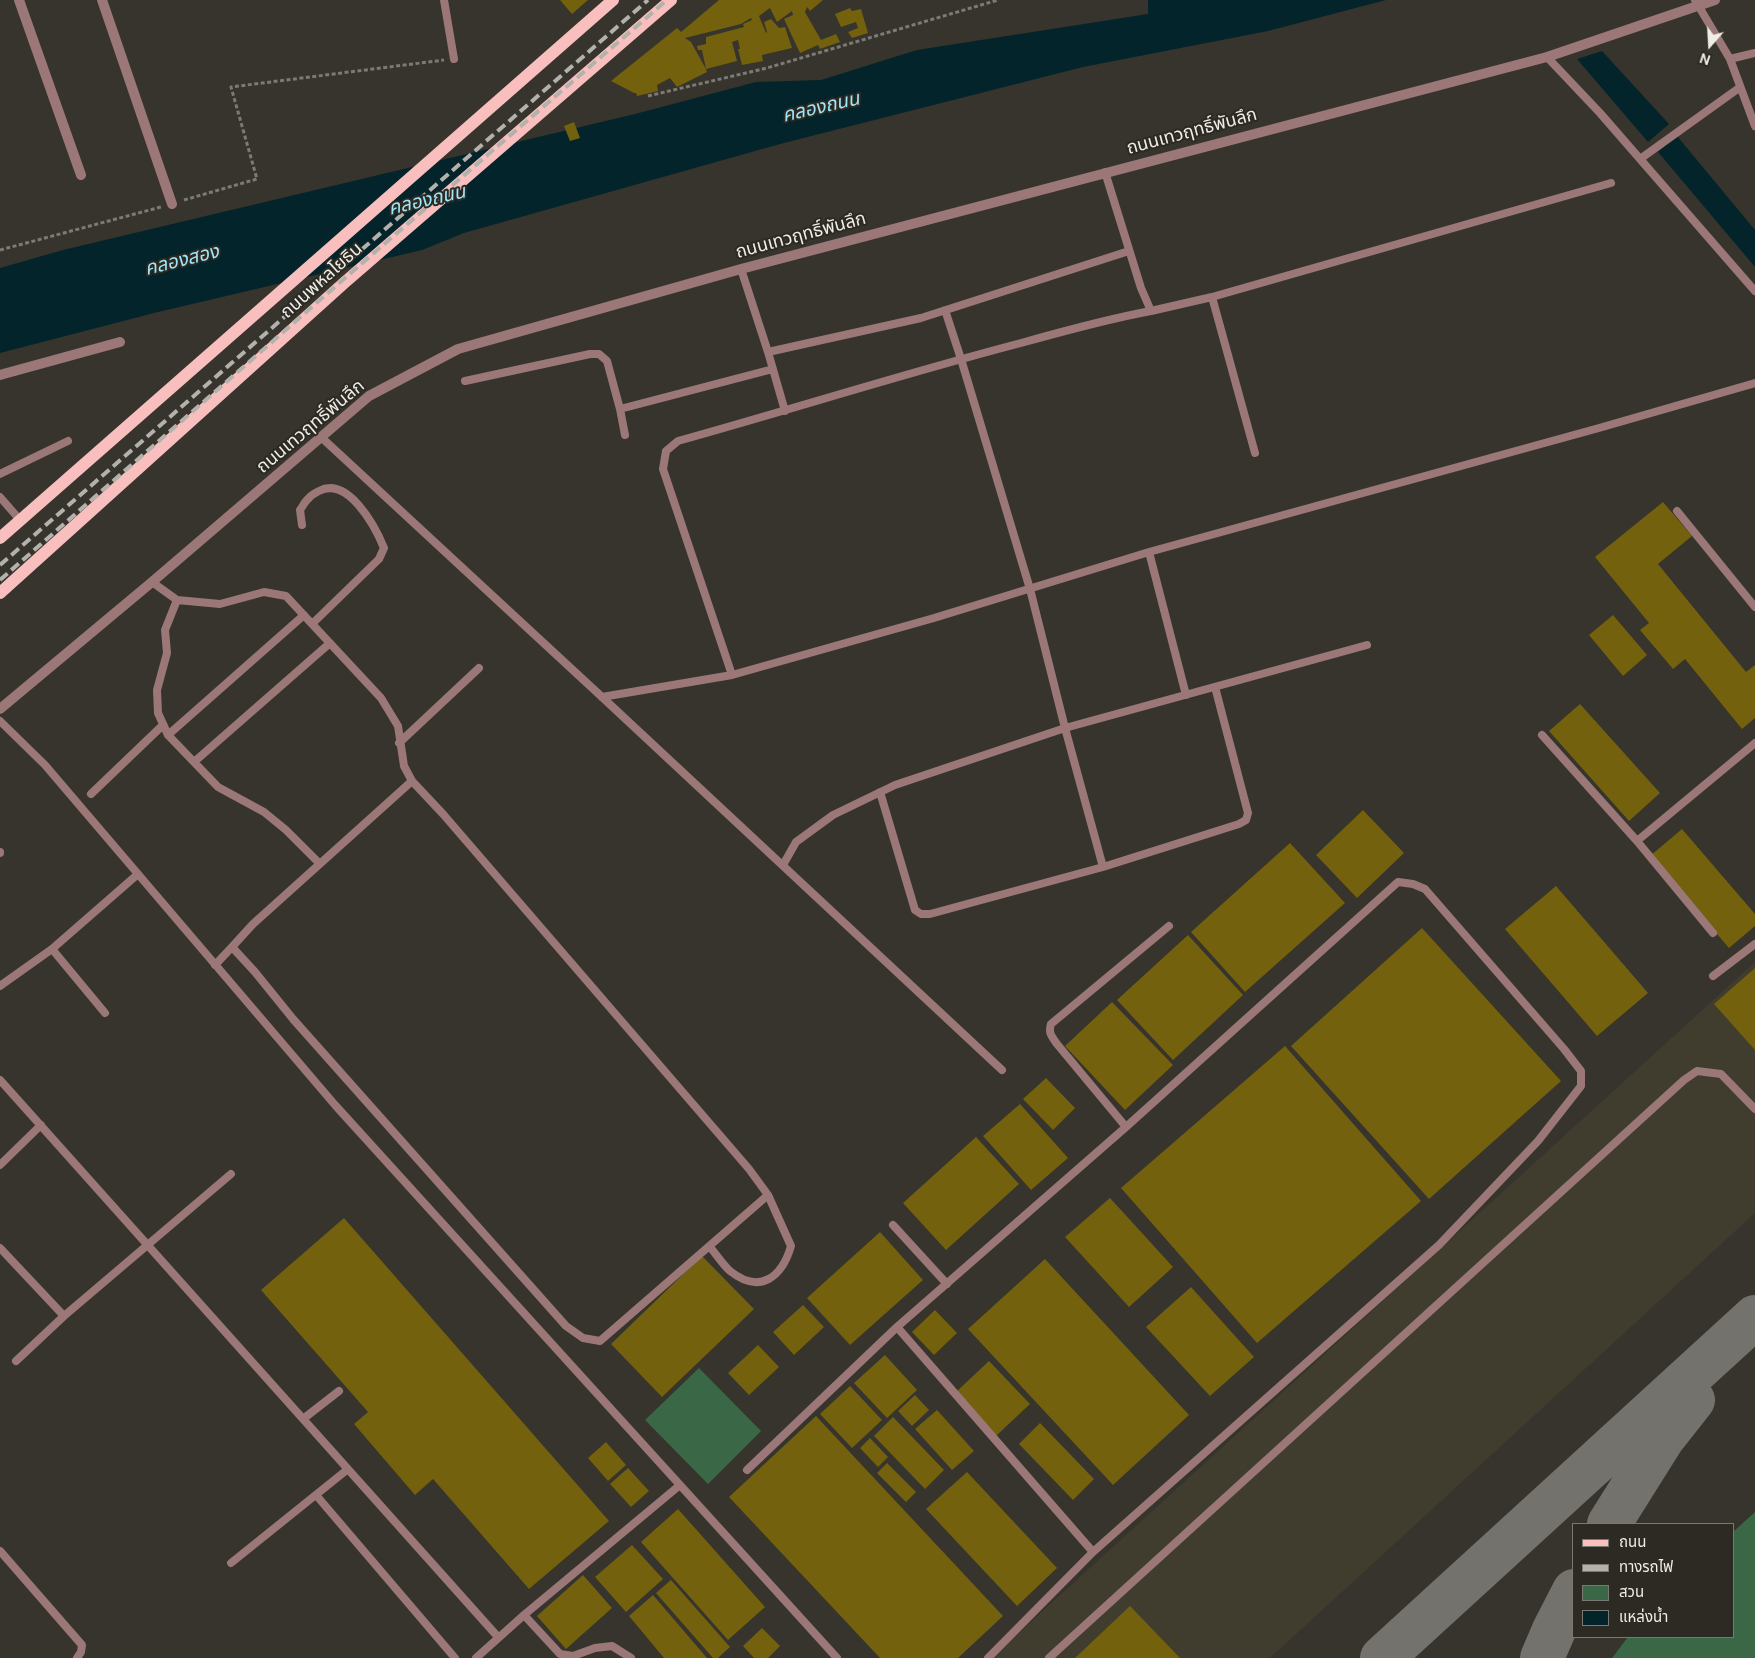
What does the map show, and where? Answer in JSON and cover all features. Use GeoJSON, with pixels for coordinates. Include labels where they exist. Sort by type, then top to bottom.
{"type":"FeatureCollection","features":[{"type":"Feature","properties":{"kind":"main road","name":"ถนนพหลโยธิน"},"geometry":{"type":"LineString","coordinates":[[0,538],[613,0]]}},
{"type":"Feature","properties":{"kind":"main road","name":"ถนนพหลโยธิน"},"geometry":{"type":"LineString","coordinates":[[0,593],[344,283],[671,0]]}},
{"type":"Feature","properties":{"kind":"street"},"geometry":{"type":"LineString","coordinates":[[19,0],[80,175]]}},
{"type":"Feature","properties":{"kind":"street"},"geometry":{"type":"LineString","coordinates":[[102,0],[172,204]]}},
{"type":"Feature","properties":{"kind":"street","name":"ถนนเทวฤทธิ์พันลึก"},"geometry":{"type":"LineString","coordinates":[[0,709],[322,438],[369,396],[458,349],[741,268],[1547,57],[1696,3],[1715,0]]}},
{"type":"Feature","properties":{"kind":"street"},"geometry":{"type":"LineString","coordinates":[[0,375],[120,342]]}},
{"type":"Feature","properties":{"kind":"lane"},"geometry":{"type":"LineString","coordinates":[[444,0],[454,58]]}},
{"type":"Feature","properties":{"kind":"lane"},"geometry":{"type":"LineString","coordinates":[[1696,3],[1730,59],[1739,88],[1755,126]]}},
{"type":"Feature","properties":{"kind":"lane"},"geometry":{"type":"LineString","coordinates":[[1730,59],[1755,53]]}},
{"type":"Feature","properties":{"kind":"lane"},"geometry":{"type":"LineString","coordinates":[[1547,57],[1600,113],[1755,291]]}},
{"type":"Feature","properties":{"kind":"lane"},"geometry":{"type":"LineString","coordinates":[[1640,159],[1739,88]]}},
{"type":"Feature","properties":{"kind":"lane"},"geometry":{"type":"LineString","coordinates":[[1105,172],[1141,288],[1151,311]]}},
{"type":"Feature","properties":{"kind":"lane"},"geometry":{"type":"LineString","coordinates":[[732,675],[663,469],[666,452],[678,441],[961,359],[1118,317],[1212,297],[1611,183]]}},
{"type":"Feature","properties":{"kind":"lane"},"geometry":{"type":"LineString","coordinates":[[768,352],[921,318],[1129,251]]}},
{"type":"Feature","properties":{"kind":"lane"},"geometry":{"type":"LineString","coordinates":[[741,268],[785,411]]}},
{"type":"Feature","properties":{"kind":"lane"},"geometry":{"type":"LineString","coordinates":[[1212,297],[1255,453]]}},
{"type":"Feature","properties":{"kind":"lane"},"geometry":{"type":"LineString","coordinates":[[945,310],[1030,589],[1103,867]]}},
{"type":"Feature","properties":{"kind":"lane"},"geometry":{"type":"LineString","coordinates":[[466,381],[590,354],[599,354],[607,361],[620,408],[624,435]]}},
{"type":"Feature","properties":{"kind":"lane"},"geometry":{"type":"LineString","coordinates":[[620,408],[773,370]]}},
{"type":"Feature","properties":{"kind":"lane"},"geometry":{"type":"LineString","coordinates":[[602,697],[732,675],[924,621],[1149,552],[1755,383]]}},
{"type":"Feature","properties":{"kind":"lane"},"geometry":{"type":"LineString","coordinates":[[322,438],[1002,1070]]}},
{"type":"Feature","properties":{"kind":"lane"},"geometry":{"type":"LineString","coordinates":[[0,474],[68,441]]}},
{"type":"Feature","properties":{"kind":"lane"},"geometry":{"type":"LineString","coordinates":[[302,525],[300,510],[310,496],[326,487],[341,490],[356,503],[377,532],[384,548],[379,559],[312,624]]}},
{"type":"Feature","properties":{"kind":"lane"},"geometry":{"type":"LineString","coordinates":[[0,497],[20,520]]}},
{"type":"Feature","properties":{"kind":"lane"},"geometry":{"type":"LineString","coordinates":[[1676,511],[1755,607]]}},
{"type":"Feature","properties":{"kind":"lane"},"geometry":{"type":"LineString","coordinates":[[1149,552],[1186,695]]}},
{"type":"Feature","properties":{"kind":"lane"},"geometry":{"type":"LineString","coordinates":[[152,582],[177,600],[220,604],[264,592],[286,596],[381,698],[398,726],[399,743],[404,766],[412,781],[443,814],[742,1161],[768,1195],[791,1246],[787,1259],[772,1277],[756,1284],[742,1279],[729,1270],[710,1246]]}},
{"type":"Feature","properties":{"kind":"lane"},"geometry":{"type":"LineString","coordinates":[[177,600],[165,630],[166,653],[157,690],[158,713],[168,735],[218,787],[264,812],[320,864]]}},
{"type":"Feature","properties":{"kind":"lane"},"geometry":{"type":"LineString","coordinates":[[168,735],[304,615]]}},
{"type":"Feature","properties":{"kind":"lane"},"geometry":{"type":"LineString","coordinates":[[194,762],[330,643]]}},
{"type":"Feature","properties":{"kind":"lane"},"geometry":{"type":"LineString","coordinates":[[783,865],[796,842],[832,815],[895,785],[1065,728],[1367,645]]}},
{"type":"Feature","properties":{"kind":"lane"},"geometry":{"type":"LineString","coordinates":[[399,743],[479,668]]}},
{"type":"Feature","properties":{"kind":"lane"},"geometry":{"type":"LineString","coordinates":[[880,792],[915,910],[921,914],[930,914],[1103,867],[1239,824],[1246,820],[1248,813],[1215,687]]}},
{"type":"Feature","properties":{"kind":"lane"},"geometry":{"type":"LineString","coordinates":[[0,721],[44,765],[335,1106],[837,1658]]}},
{"type":"Feature","properties":{"kind":"lane"},"geometry":{"type":"LineString","coordinates":[[91,794],[164,724]]}},
{"type":"Feature","properties":{"kind":"lane"},"geometry":{"type":"LineString","coordinates":[[1542,735],[1637,841],[1713,933]]}},
{"type":"Feature","properties":{"kind":"lane"},"geometry":{"type":"LineString","coordinates":[[1637,841],[1755,743]]}},
{"type":"Feature","properties":{"kind":"lane"},"geometry":{"type":"LineString","coordinates":[[215,965],[253,924],[412,781]]}},
{"type":"Feature","properties":{"kind":"lane"},"geometry":{"type":"LineString","coordinates":[[0,986],[52,949],[138,874]]}},
{"type":"Feature","properties":{"kind":"lane"},"geometry":{"type":"LineString","coordinates":[[747,1470],[897,1327],[1126,1127],[1398,882],[1412,884],[1425,889],[1564,1049],[1581,1071],[1581,1086],[1538,1140],[1439,1245],[1094,1552],[988,1658]]}},
{"type":"Feature","properties":{"kind":"lane"},"geometry":{"type":"LineString","coordinates":[[1126,1127],[1057,1044],[1051,1035],[1050,1028],[1051,1024],[1169,926]]}},
{"type":"Feature","properties":{"kind":"lane"},"geometry":{"type":"LineString","coordinates":[[1713,976],[1755,944]]}},
{"type":"Feature","properties":{"kind":"lane"},"geometry":{"type":"LineString","coordinates":[[232,947],[293,1019],[566,1326],[583,1338],[600,1341],[768,1195]]}},
{"type":"Feature","properties":{"kind":"lane"},"geometry":{"type":"LineString","coordinates":[[52,949],[105,1014]]}},
{"type":"Feature","properties":{"kind":"lane"},"geometry":{"type":"LineString","coordinates":[[1049,1658],[1684,1080],[1697,1071],[1721,1074],[1755,1109]]}},
{"type":"Feature","properties":{"kind":"lane"},"geometry":{"type":"LineString","coordinates":[[0,1080],[498,1637]]}},
{"type":"Feature","properties":{"kind":"lane"},"geometry":{"type":"LineString","coordinates":[[0,1165],[41,1125]]}},
{"type":"Feature","properties":{"kind":"lane"},"geometry":{"type":"LineString","coordinates":[[16,1361],[64,1316],[231,1174]]}},
{"type":"Feature","properties":{"kind":"lane"},"geometry":{"type":"LineString","coordinates":[[893,1225],[947,1284]]}},
{"type":"Feature","properties":{"kind":"lane"},"geometry":{"type":"LineString","coordinates":[[0,1248],[64,1316]]}},
{"type":"Feature","properties":{"kind":"lane"},"geometry":{"type":"LineString","coordinates":[[897,1327],[1094,1552]]}},
{"type":"Feature","properties":{"kind":"lane"},"geometry":{"type":"LineString","coordinates":[[303,1419],[339,1392]]}},
{"type":"Feature","properties":{"kind":"lane"},"geometry":{"type":"LineString","coordinates":[[231,1563],[348,1469]]}},
{"type":"Feature","properties":{"kind":"lane"},"geometry":{"type":"LineString","coordinates":[[476,1658],[498,1637],[680,1485]]}},
{"type":"Feature","properties":{"kind":"lane"},"geometry":{"type":"LineString","coordinates":[[316,1495],[455,1658]]}},
{"type":"Feature","properties":{"kind":"lane"},"geometry":{"type":"LineString","coordinates":[[0,1551],[82,1645],[81,1652],[77,1658]]}},
{"type":"Feature","properties":{"kind":"lane"},"geometry":{"type":"LineString","coordinates":[[524,1615],[560,1654],[573,1656],[595,1648],[612,1646],[631,1658]]}},
{"type":"Feature","properties":{"kind":"path"},"geometry":{"type":"LineString","coordinates":[[648,96],[767,68],[998,0]]}},
{"type":"Feature","properties":{"kind":"path"},"geometry":{"type":"LineString","coordinates":[[0,250],[257,179],[231,87],[454,58]]}},
{"type":"Feature","properties":{"kind":"shaded area"},"geometry":{"type":"Polygon","coordinates":[[[1755,962],[1755,1213],[1270,1658],[991,1658],[1755,962]]]}},
{"type":"Feature","properties":{"kind":"green space"},"geometry":{"type":"Polygon","coordinates":[[[699,1368],[761,1431],[708,1484],[645,1420],[699,1368]]]}},
{"type":"Feature","properties":{"kind":"green space"},"geometry":{"type":"Polygon","coordinates":[[[1755,1512],[1755,1658],[1612,1658],[1627,1638],[1735,1638],[1735,1530],[1755,1512]]]}},
{"type":"Feature","properties":{"kind":"water"},"geometry":{"type":"Polygon","coordinates":[[[1148,0],[1386,0],[1268,31],[1083,67],[780,144],[464,233],[422,250],[158,312],[0,353],[0,268],[63,250],[635,114],[756,82],[821,80],[917,50],[1148,14],[1148,0]]]}},
{"type":"Feature","properties":{"kind":"water"},"geometry":{"type":"Polygon","coordinates":[[[1602,51],[1669,124],[1648,142],[1577,59],[1602,51]]]}},
{"type":"Feature","properties":{"kind":"water"},"geometry":{"type":"Polygon","coordinates":[[[1677,136],[1755,230],[1755,267],[1658,152],[1677,136]]]}},
{"type":"Feature","properties":{"kind":"building"},"geometry":{"type":"Polygon","coordinates":[[[560,0],[588,0],[572,14],[560,0]]]}},
{"type":"Feature","properties":{"kind":"building"},"geometry":{"type":"Polygon","coordinates":[[[719,0],[823,0],[810,11],[807,7],[805,12],[821,40],[836,34],[840,42],[820,49],[818,45],[800,53],[784,19],[793,15],[792,11],[777,22],[770,8],[759,16],[766,33],[764,22],[771,19],[779,28],[785,27],[792,48],[762,55],[763,61],[742,65],[738,40],[732,42],[737,61],[706,69],[707,72],[677,87],[670,78],[657,85],[658,91],[637,96],[636,93],[611,81],[677,28],[681,32],[719,0]],[[751,18],[741,24],[685,38],[691,42],[706,69],[702,50],[698,50],[697,46],[706,44],[706,37],[744,27],[743,24],[752,20],[751,18]]]}},
{"type":"Feature","properties":{"kind":"building"},"geometry":{"type":"Polygon","coordinates":[[[850,8],[852,11],[861,9],[868,33],[852,38],[848,32],[858,28],[856,22],[841,27],[835,14],[850,8]]]}},
{"type":"Feature","properties":{"kind":"building"},"geometry":{"type":"Polygon","coordinates":[[[574,122],[580,138],[570,141],[564,126],[574,122]]]}},
{"type":"Feature","properties":{"kind":"building"},"geometry":{"type":"Polygon","coordinates":[[[1663,502],[1692,536],[1658,564],[1746,672],[1755,665],[1755,718],[1742,729],[1685,659],[1673,669],[1640,630],[1649,623],[1595,557],[1663,502]]]}},
{"type":"Feature","properties":{"kind":"building"},"geometry":{"type":"Polygon","coordinates":[[[1613,615],[1647,655],[1623,676],[1589,635],[1613,615]]]}},
{"type":"Feature","properties":{"kind":"building"},"geometry":{"type":"Polygon","coordinates":[[[1580,704],[1660,793],[1629,821],[1549,731],[1580,704]]]}},
{"type":"Feature","properties":{"kind":"building"},"geometry":{"type":"Polygon","coordinates":[[[1363,810],[1404,853],[1357,898],[1316,855],[1363,810]]]}},
{"type":"Feature","properties":{"kind":"building"},"geometry":{"type":"Polygon","coordinates":[[[1682,829],[1755,914],[1755,926],[1729,948],[1650,856],[1682,829]]]}},
{"type":"Feature","properties":{"kind":"building"},"geometry":{"type":"Polygon","coordinates":[[[1290,843],[1345,903],[1245,992],[1191,932],[1290,843]]]}},
{"type":"Feature","properties":{"kind":"building"},"geometry":{"type":"Polygon","coordinates":[[[1556,886],[1648,993],[1597,1036],[1505,929],[1556,886]]]}},
{"type":"Feature","properties":{"kind":"building"},"geometry":{"type":"Polygon","coordinates":[[[1422,928],[1561,1081],[1429,1199],[1291,1046],[1422,928]]]}},
{"type":"Feature","properties":{"kind":"building"},"geometry":{"type":"Polygon","coordinates":[[[1188,935],[1243,995],[1173,1060],[1117,1000],[1188,935]]]}},
{"type":"Feature","properties":{"kind":"building"},"geometry":{"type":"Polygon","coordinates":[[[1755,968],[1755,1050],[1714,1004],[1755,968]]]}},
{"type":"Feature","properties":{"kind":"building"},"geometry":{"type":"Polygon","coordinates":[[[1112,1002],[1173,1065],[1125,1110],[1065,1046],[1112,1002]]]}},
{"type":"Feature","properties":{"kind":"building"},"geometry":{"type":"Polygon","coordinates":[[[1285,1046],[1421,1201],[1257,1343],[1121,1188],[1285,1046]]]}},
{"type":"Feature","properties":{"kind":"building"},"geometry":{"type":"Polygon","coordinates":[[[1046,1078],[1075,1108],[1053,1130],[1023,1099],[1046,1078]]]}},
{"type":"Feature","properties":{"kind":"building"},"geometry":{"type":"Polygon","coordinates":[[[1020,1104],[1068,1158],[1031,1190],[983,1136],[1020,1104]]]}},
{"type":"Feature","properties":{"kind":"building"},"geometry":{"type":"Polygon","coordinates":[[[976,1137],[1019,1184],[946,1250],[903,1203],[976,1137]]]}},
{"type":"Feature","properties":{"kind":"building"},"geometry":{"type":"Polygon","coordinates":[[[1110,1198],[1173,1267],[1129,1307],[1065,1237],[1110,1198]]]}},
{"type":"Feature","properties":{"kind":"building"},"geometry":{"type":"Polygon","coordinates":[[[344,1218],[609,1521],[529,1589],[433,1479],[415,1495],[354,1424],[368,1412],[261,1290],[344,1218]]]}},
{"type":"Feature","properties":{"kind":"building"},"geometry":{"type":"Polygon","coordinates":[[[880,1232],[923,1280],[850,1345],[807,1298],[880,1232]]]}},
{"type":"Feature","properties":{"kind":"building"},"geometry":{"type":"Polygon","coordinates":[[[702,1256],[754,1309],[662,1397],[611,1344],[702,1256]]]}},
{"type":"Feature","properties":{"kind":"building"},"geometry":{"type":"Polygon","coordinates":[[[1045,1259],[1189,1415],[1113,1485],[968,1329],[1045,1259]]]}},
{"type":"Feature","properties":{"kind":"building"},"geometry":{"type":"Polygon","coordinates":[[[1191,1287],[1254,1357],[1210,1396],[1146,1327],[1191,1287]]]}},
{"type":"Feature","properties":{"kind":"building"},"geometry":{"type":"Polygon","coordinates":[[[803,1305],[824,1327],[794,1355],[773,1332],[803,1305]]]}},
{"type":"Feature","properties":{"kind":"building"},"geometry":{"type":"Polygon","coordinates":[[[935,1310],[957,1333],[934,1355],[912,1332],[935,1310]]]}},
{"type":"Feature","properties":{"kind":"building"},"geometry":{"type":"Polygon","coordinates":[[[758,1345],[779,1367],[749,1395],[728,1373],[758,1345]]]}},
{"type":"Feature","properties":{"kind":"building"},"geometry":{"type":"Polygon","coordinates":[[[885,1355],[917,1390],[887,1418],[854,1383],[885,1355]]]}},
{"type":"Feature","properties":{"kind":"building"},"geometry":{"type":"Polygon","coordinates":[[[989,1361],[1030,1404],[996,1436],[955,1393],[989,1361]]]}},
{"type":"Feature","properties":{"kind":"building"},"geometry":{"type":"Polygon","coordinates":[[[850,1386],[882,1420],[852,1448],[820,1414],[850,1386]]]}},
{"type":"Feature","properties":{"kind":"building"},"geometry":{"type":"Polygon","coordinates":[[[915,1395],[929,1410],[912,1426],[898,1411],[915,1395]]]}},
{"type":"Feature","properties":{"kind":"building"},"geometry":{"type":"Polygon","coordinates":[[[937,1410],[974,1451],[952,1470],[915,1429],[937,1410]]]}},
{"type":"Feature","properties":{"kind":"building"},"geometry":{"type":"Polygon","coordinates":[[[816,1416],[1003,1616],[958,1658],[880,1658],[729,1497],[816,1416]]]}},
{"type":"Feature","properties":{"kind":"building"},"geometry":{"type":"Polygon","coordinates":[[[893,1417],[944,1470],[925,1489],[874,1436],[893,1417]]]}},
{"type":"Feature","properties":{"kind":"building"},"geometry":{"type":"Polygon","coordinates":[[[1040,1423],[1094,1479],[1073,1500],[1019,1444],[1040,1423]]]}},
{"type":"Feature","properties":{"kind":"building"},"geometry":{"type":"Polygon","coordinates":[[[870,1438],[888,1457],[878,1467],[860,1448],[870,1438]]]}},
{"type":"Feature","properties":{"kind":"building"},"geometry":{"type":"Polygon","coordinates":[[[606,1442],[626,1465],[608,1481],[588,1458],[606,1442]]]}},
{"type":"Feature","properties":{"kind":"building"},"geometry":{"type":"Polygon","coordinates":[[[887,1463],[916,1492],[906,1502],[877,1473],[887,1463]]]}},
{"type":"Feature","properties":{"kind":"building"},"geometry":{"type":"Polygon","coordinates":[[[628,1468],[649,1491],[631,1507],[610,1484],[628,1468]]]}},
{"type":"Feature","properties":{"kind":"building"},"geometry":{"type":"Polygon","coordinates":[[[967,1472],[1057,1568],[1017,1606],[926,1509],[967,1472]]]}},
{"type":"Feature","properties":{"kind":"building"},"geometry":{"type":"Polygon","coordinates":[[[678,1509],[765,1607],[728,1640],[641,1542],[678,1509]]]}},
{"type":"Feature","properties":{"kind":"building"},"geometry":{"type":"Polygon","coordinates":[[[632,1545],[663,1579],[626,1612],[595,1577],[632,1545]]]}},
{"type":"Feature","properties":{"kind":"building"},"geometry":{"type":"Polygon","coordinates":[[[583,1575],[612,1608],[566,1649],[537,1616],[583,1575]]]}},
{"type":"Feature","properties":{"kind":"building"},"geometry":{"type":"Polygon","coordinates":[[[671,1580],[730,1647],[718,1658],[713,1658],[656,1593],[671,1580]]]}},
{"type":"Feature","properties":{"kind":"building"},"geometry":{"type":"Polygon","coordinates":[[[653,1595],[707,1658],[664,1658],[629,1616],[653,1595]]]}},
{"type":"Feature","properties":{"kind":"building"},"geometry":{"type":"Polygon","coordinates":[[[1130,1606],[1180,1658],[1075,1658],[1130,1606]]]}},
{"type":"Feature","properties":{"kind":"building"},"geometry":{"type":"Polygon","coordinates":[[[762,1628],[780,1646],[768,1658],[754,1658],[743,1646],[762,1628]]]}},
{"type":"Feature","properties":{"kind":"taxiway"},"geometry":{"type":"LineString","coordinates":[[1382,1658],[1755,1317]]}},
{"type":"Feature","properties":{"kind":"taxiway"},"geometry":{"type":"LineString","coordinates":[[1610,1523],[1663,1438],[1693,1400]]}},
{"type":"Feature","properties":{"kind":"taxiway"},"geometry":{"type":"LineString","coordinates":[[1542,1658],[1572,1595]]}},
{"type":"Feature","properties":{"kind":"railway"},"geometry":{"type":"LineString","coordinates":[[0,565],[648,0]]}},
{"type":"Feature","properties":{"kind":"railway"},"geometry":{"type":"LineString","coordinates":[[0,580],[353,271],[667,0]]}},
{"type":"Feature","properties":{"kind":"water label","name":"คลองถนน"},"geometry":{"type":"Point","coordinates":[821,108]}},
{"type":"Feature","properties":{"kind":"water label","name":"คลองถนน"},"geometry":{"type":"Point","coordinates":[427,201]}},
{"type":"Feature","properties":{"kind":"water label","name":"คลองสอง"},"geometry":{"type":"Point","coordinates":[182,261]}}]}
